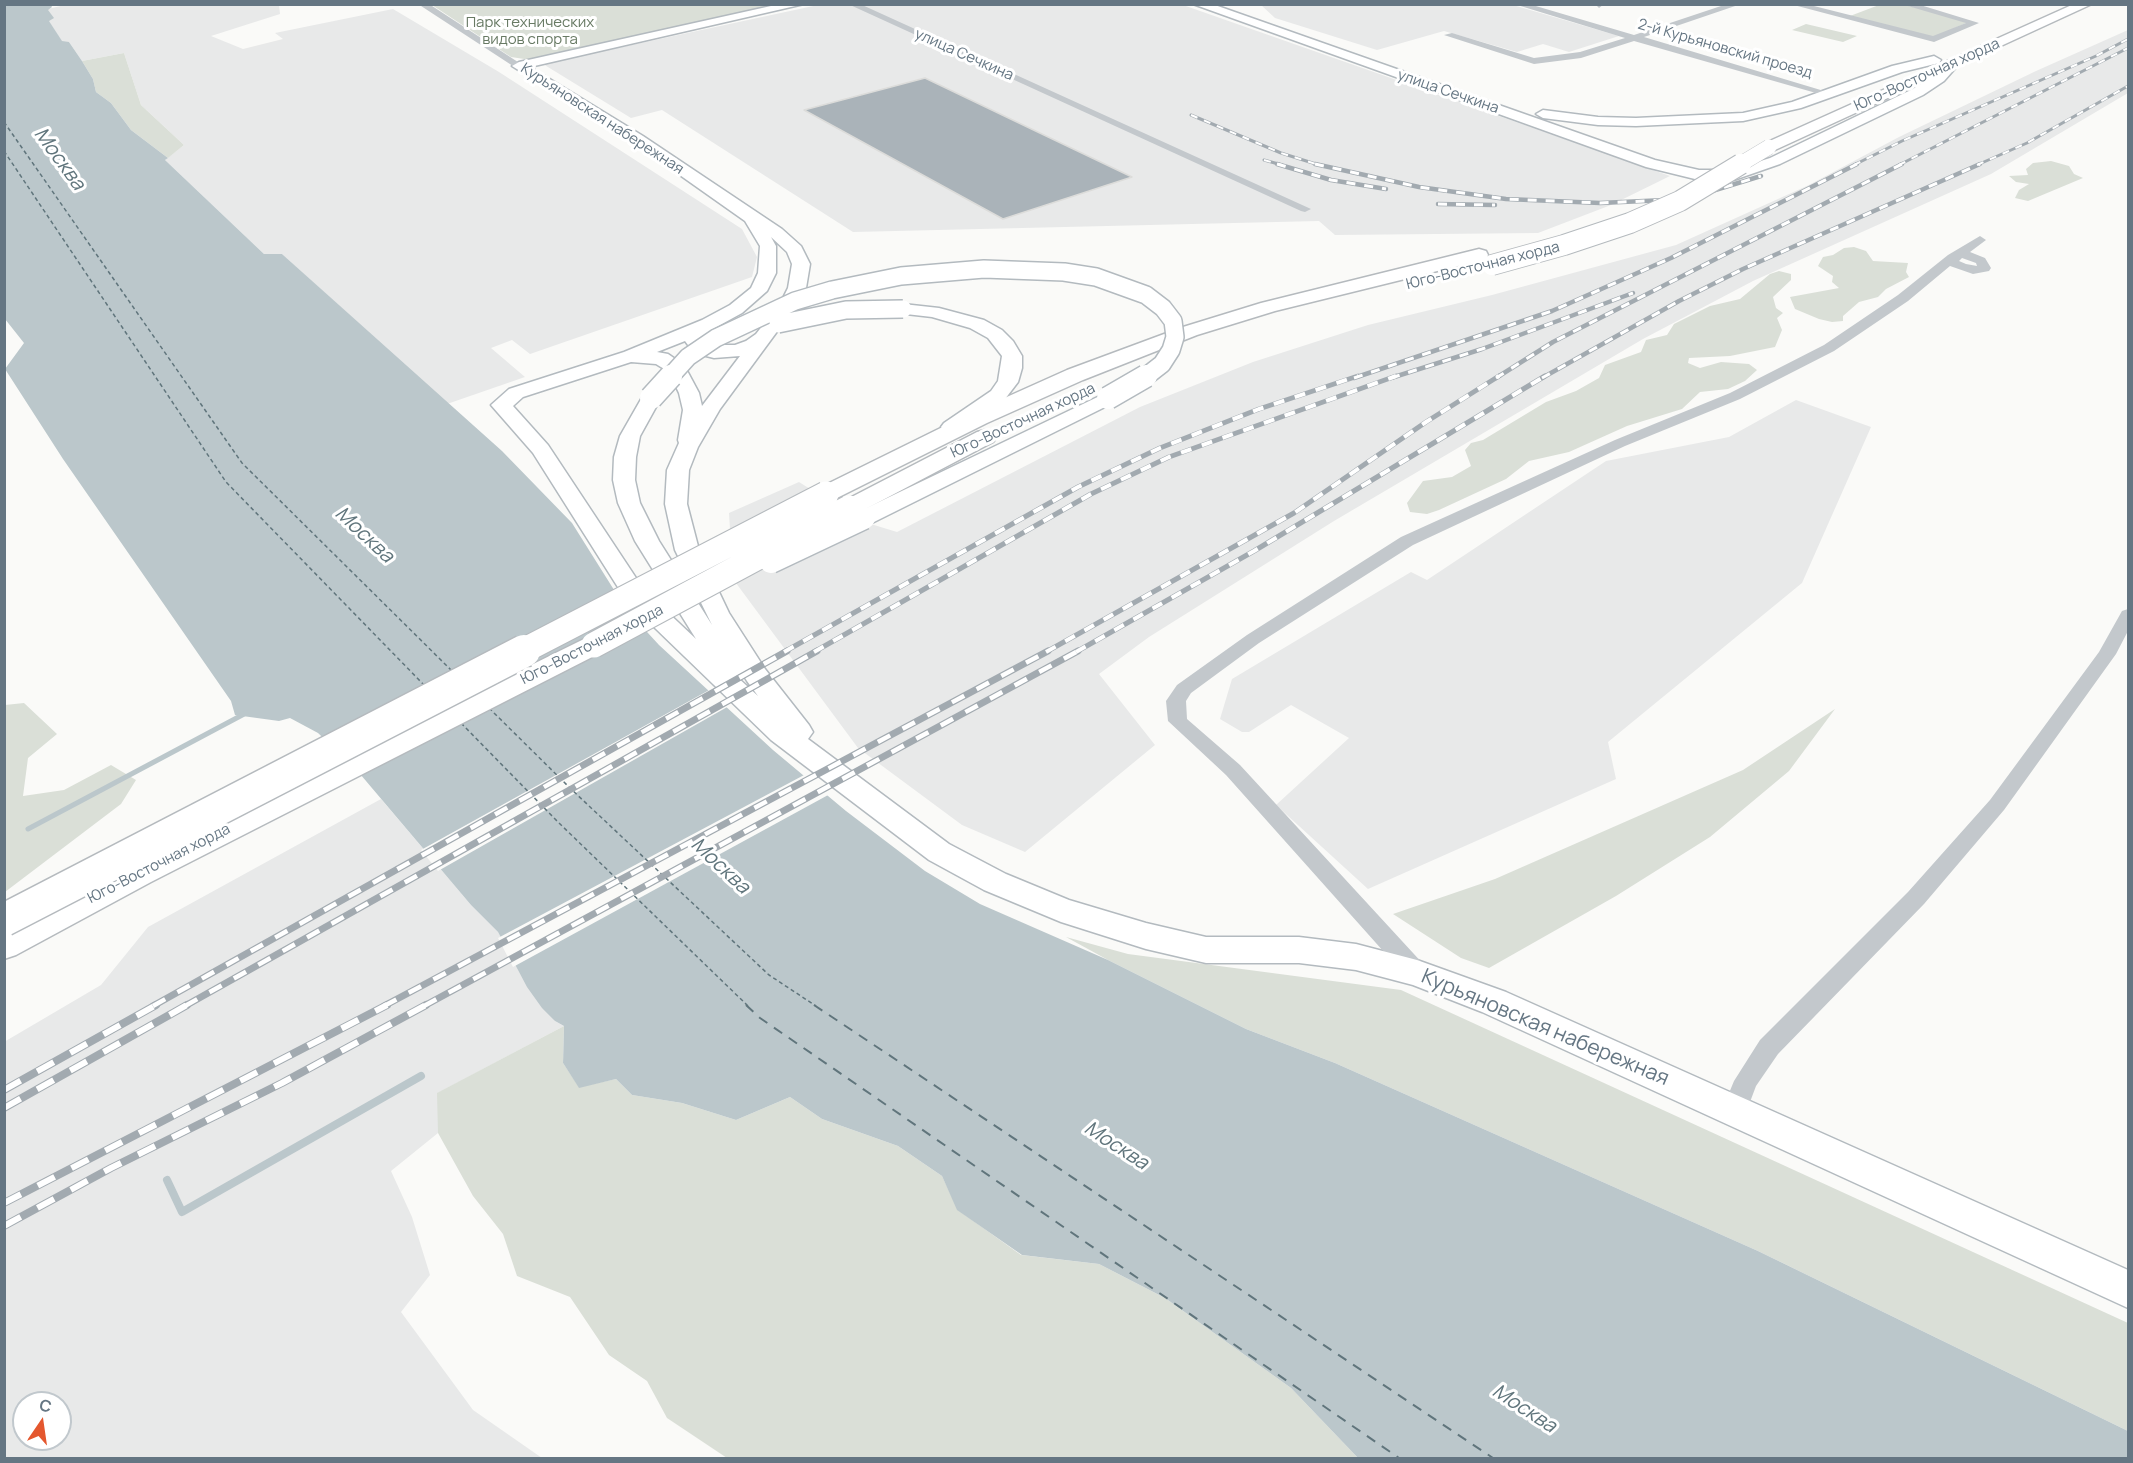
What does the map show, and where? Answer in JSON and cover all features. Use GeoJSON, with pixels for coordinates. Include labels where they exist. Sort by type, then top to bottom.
{"type":"FeatureCollection","features":[{"type":"Feature","properties":{"kind":"main road","name":"Юго-Восточная хорда"},"geometry":{"type":"LineString","coordinates":[[4,920],[1011,424],[1096,386],[1194,348],[1285,318],[1485,260],[1652,199],[1694,178],[1751,142],[2061,4]]}},
{"type":"Feature","properties":{"kind":"main road","name":"Юго-Восточная хорда"},"geometry":{"type":"LineString","coordinates":[[4,945],[139,873],[594,645],[846,506],[910,452],[979,418],[1075,375],[1190,331],[1268,307],[1564,245],[1630,223],[1680,201],[1769,147],[2086,4]]}},
{"type":"Feature","properties":{"kind":"main road"},"geometry":{"type":"LineString","coordinates":[[4,967],[139,873]]}},
{"type":"Feature","properties":{"kind":"street","name":"Курьяновская набережная"},"geometry":{"type":"LineString","coordinates":[[422,4],[638,139],[776,233],[795,250],[801,264],[797,288],[711,408],[687,447],[678,470],[676,504],[687,550],[717,614],[756,675],[824,764]]}},
{"type":"Feature","properties":{"kind":"street"},"geometry":{"type":"LineString","coordinates":[[519,66],[798,4]]}},
{"type":"Feature","properties":{"kind":"street","name":"улица Сечкина"},"geometry":{"type":"LineString","coordinates":[[852,4],[1305,209]]}},
{"type":"Feature","properties":{"kind":"street","name":"улица Сечкина"},"geometry":{"type":"LineString","coordinates":[[1199,4],[1651,165],[1699,175],[1734,175],[1775,161],[1918,92],[1939,78],[1952,64]]}},
{"type":"Feature","properties":{"kind":"street","name":"2-й Курьяновский проезд"},"geometry":{"type":"LineString","coordinates":[[1518,4],[1820,91]]}},
{"type":"Feature","properties":{"kind":"street"},"geometry":{"type":"LineString","coordinates":[[1449,35],[1534,61],[1581,55],[1737,4]]}},
{"type":"Feature","properties":{"kind":"street"},"geometry":{"type":"LineString","coordinates":[[1794,4],[1934,39],[1975,23],[1905,4]]}},
{"type":"Feature","properties":{"kind":"street"},"geometry":{"type":"LineString","coordinates":[[1467,99],[1569,118],[1619,122],[1705,120],[1770,113],[1888,72],[1934,60]]}},
{"type":"Feature","properties":{"kind":"street"},"geometry":{"type":"LineString","coordinates":[[1596,145],[1590,138],[1590,130],[1600,125],[1619,122]]}},
{"type":"Feature","properties":{"kind":"street","name":"Курьяновская набережная"},"geometry":{"type":"LineString","coordinates":[[751,218],[768,246],[767,273],[758,291],[736,309],[709,324],[620,359],[516,393],[501,405],[541,449],[635,595],[781,733],[939,852],[995,882],[1061,910],[1146,936],[1206,950],[1299,950],[1356,957],[1417,973],[1494,1002],[2128,1289]]}},
{"type":"Feature","properties":{"kind":"street"},"geometry":{"type":"LineString","coordinates":[[1417,973],[1388,944],[1233,770],[1178,721],[1176,701],[1184,689],[1253,639],[1407,541],[1620,442],[1766,382],[1829,348],[1903,298],[1980,240]]}},
{"type":"Feature","properties":{"kind":"street"},"geometry":{"type":"LineString","coordinates":[[1956,256],[1953,263],[1967,269]]}},
{"type":"Feature","properties":{"kind":"street"},"geometry":{"type":"LineString","coordinates":[[1936,272],[1948,268],[1983,269],[1986,266],[1981,261],[1956,256]]}},
{"type":"Feature","properties":{"kind":"street"},"geometry":{"type":"LineString","coordinates":[[824,764],[745,688],[695,619],[647,541],[629,503],[624,480],[625,457],[630,436],[651,398],[688,357],[716,338],[760,316],[832,290],[901,276],[984,268],[1064,272],[1096,277],[1126,285],[1146,295],[1163,308],[1173,321],[1175,337],[1171,350],[1162,364],[1137,383],[1108,398],[846,506]]}},
{"type":"Feature","properties":{"kind":"street"},"geometry":{"type":"LineString","coordinates":[[651,398],[700,359],[741,337],[783,322],[818,314],[846,310],[903,309],[933,312],[977,324],[995,334],[1006,345],[1011,356],[1012,368],[1008,382],[998,395],[982,408],[910,452]]}},
{"type":"Feature","properties":{"kind":"street"},"geometry":{"type":"LineString","coordinates":[[709,324],[696,334],[694,342],[701,349],[714,352],[746,349],[765,334]]}},
{"type":"Feature","properties":{"kind":"street"},"geometry":{"type":"LineString","coordinates":[[620,359],[652,356],[661,358],[676,369],[689,393],[693,410],[687,447]]}},
{"type":"Feature","properties":{"kind":"street"},"geometry":{"type":"LineString","coordinates":[[1735,1110],[1746,1081],[1769,1047],[1916,898],[1997,805],[2107,654],[2128,615]]}},
{"type":"Feature","properties":{"kind":"shaded area"},"geometry":{"type":"Polygon","coordinates":[[[69,4],[279,5],[280,14],[211,36],[243,49],[283,39],[275,33],[393,9],[499,72],[742,229],[757,257],[752,277],[530,354],[512,340],[491,348],[525,377],[447,404],[282,254],[264,254],[165,160],[184,145],[141,105],[124,53],[82,61],[69,42],[62,42],[48,20],[48,9],[69,4]]]}},
{"type":"Feature","properties":{"kind":"shaded area"},"geometry":{"type":"Polygon","coordinates":[[[818,5],[1183,5],[1670,176],[1611,205],[1538,233],[1335,235],[1319,221],[853,232],[662,110],[631,118],[543,64],[818,5]]]}},
{"type":"Feature","properties":{"kind":"shaded area"},"geometry":{"type":"Polygon","coordinates":[[[1261,5],[1513,5],[1619,36],[1569,52],[1543,44],[1517,52],[1444,31],[1377,50],[1275,18],[1261,5]]]}},
{"type":"Feature","properties":{"kind":"shaded area"},"geometry":{"type":"Polygon","coordinates":[[[2128,30],[2128,93],[1991,174],[1753,281],[1643,339],[1334,521],[1149,637],[1099,674],[1155,745],[1025,852],[962,825],[858,748],[733,579],[729,513],[799,482],[861,521],[897,532],[1140,407],[1253,362],[1368,325],[1492,295],[1676,245],[1809,185],[1899,137],[2036,71],[2128,30]]]}},
{"type":"Feature","properties":{"kind":"shaded area"},"geometry":{"type":"Polygon","coordinates":[[[1796,400],[1871,427],[1802,583],[1608,742],[1616,779],[1368,889],[1276,805],[1349,738],[1291,705],[1249,732],[1242,732],[1220,719],[1232,679],[1411,572],[1427,580],[1606,461],[1729,437],[1796,400]]]}},
{"type":"Feature","properties":{"kind":"shaded area"},"geometry":{"type":"Polygon","coordinates":[[[381,799],[471,905],[498,932],[513,959],[555,1021],[564,1026],[438,1093],[438,1133],[391,1171],[412,1217],[430,1275],[401,1312],[473,1410],[542,1458],[5,1458],[4,1042],[101,985],[148,927],[381,799]]]}},
{"type":"Feature","properties":{"kind":"green space"},"geometry":{"type":"Polygon","coordinates":[[[1900,4],[1971,21],[1934,37],[1850,16],[1879,5],[1900,4]]]}},
{"type":"Feature","properties":{"kind":"green space","name":"Парк технических видов спорта"},"geometry":{"type":"Polygon","coordinates":[[[432,5],[786,5],[531,60],[511,57],[432,5]]]}},
{"type":"Feature","properties":{"kind":"green space"},"geometry":{"type":"Polygon","coordinates":[[[1806,24],[1857,36],[1843,42],[1792,30],[1806,24]]]}},
{"type":"Feature","properties":{"kind":"green space"},"geometry":{"type":"Polygon","coordinates":[[[124,53],[141,105],[184,145],[168,158],[131,130],[111,103],[96,92],[93,79],[82,61],[124,53]]]}},
{"type":"Feature","properties":{"kind":"green space"},"geometry":{"type":"Polygon","coordinates":[[[2051,161],[2069,166],[2074,174],[2083,178],[2028,201],[2015,198],[2019,190],[2029,184],[2016,182],[2009,176],[2028,175],[2026,169],[2033,163],[2051,161]]]}},
{"type":"Feature","properties":{"kind":"green space"},"geometry":{"type":"Polygon","coordinates":[[[1854,247],[1866,251],[1873,261],[1908,263],[1906,272],[1909,277],[1886,289],[1878,297],[1859,302],[1843,316],[1843,321],[1832,322],[1819,319],[1795,309],[1790,297],[1839,288],[1832,282],[1833,276],[1818,266],[1823,257],[1833,255],[1844,248],[1854,247]]]}},
{"type":"Feature","properties":{"kind":"green space"},"geometry":{"type":"Polygon","coordinates":[[[1779,271],[1791,274],[1791,280],[1773,297],[1776,308],[1783,313],[1777,318],[1782,330],[1775,347],[1730,356],[1689,358],[1688,363],[1700,368],[1721,362],[1749,364],[1757,370],[1745,381],[1728,389],[1700,392],[1682,409],[1627,426],[1569,452],[1529,461],[1506,479],[1439,510],[1427,514],[1410,512],[1407,503],[1423,481],[1452,477],[1471,466],[1465,450],[1471,443],[1483,440],[1546,402],[1576,391],[1599,378],[1605,365],[1641,352],[1646,340],[1667,335],[1674,324],[1710,306],[1740,299],[1770,274],[1779,271]]]}},
{"type":"Feature","properties":{"kind":"green space"},"geometry":{"type":"Polygon","coordinates":[[[24,703],[57,734],[28,758],[23,796],[64,790],[111,765],[136,780],[121,804],[5,892],[5,705],[24,703]]]}},
{"type":"Feature","properties":{"kind":"green space"},"geometry":{"type":"Polygon","coordinates":[[[1835,709],[1789,771],[1710,837],[1616,896],[1489,968],[1461,958],[1393,914],[1495,879],[1743,770],[1835,709]]]}},
{"type":"Feature","properties":{"kind":"green space"},"geometry":{"type":"Polygon","coordinates":[[[1066,937],[1128,954],[1401,990],[2128,1323],[2128,1431],[1758,1251],[1335,1063],[1246,1029],[1066,937]]]}},
{"type":"Feature","properties":{"kind":"green space"},"geometry":{"type":"Polygon","coordinates":[[[564,1026],[563,1063],[579,1087],[616,1079],[632,1095],[682,1103],[736,1120],[790,1097],[822,1119],[898,1146],[942,1176],[958,1210],[1021,1255],[1099,1264],[1165,1298],[1291,1388],[1358,1458],[727,1458],[667,1418],[647,1381],[609,1355],[570,1297],[517,1276],[503,1234],[473,1196],[438,1133],[437,1093],[564,1026]]]}},
{"type":"Feature","properties":{"kind":"water","name":"Москва"},"geometry":{"type":"Polygon","coordinates":[[[5,5],[51,5],[52,7],[48,10],[54,18],[49,21],[62,41],[69,42],[82,61],[93,79],[96,92],[111,103],[131,130],[168,158],[165,160],[264,254],[282,254],[502,451],[572,523],[626,609],[659,645],[773,750],[846,811],[925,871],[980,904],[1108,960],[1246,1029],[1335,1063],[1758,1251],[2128,1431],[2128,1458],[1358,1458],[1291,1388],[1165,1298],[1099,1264],[1022,1255],[957,1210],[942,1176],[898,1146],[822,1119],[790,1097],[736,1120],[682,1103],[632,1095],[616,1079],[579,1088],[563,1063],[564,1026],[555,1021],[542,1008],[527,987],[498,932],[471,905],[355,768],[318,733],[290,718],[279,721],[235,715],[231,701],[63,459],[5,369],[24,343],[5,319],[5,5]]]}},
{"type":"Feature","properties":{"kind":"pier"},"geometry":{"type":"Polygon","coordinates":[[[711,689],[729,706],[438,871],[421,850],[711,689]]]}},
{"type":"Feature","properties":{"kind":"pier"},"geometry":{"type":"Polygon","coordinates":[[[806,774],[830,794],[513,967],[498,938],[806,774]]]}},
{"type":"Feature","properties":{"kind":"building"},"geometry":{"type":"Polygon","coordinates":[[[925,78],[1132,177],[1003,219],[804,110],[925,78]]]}},
{"type":"Feature","properties":{"kind":"waterway"},"geometry":{"type":"LineString","coordinates":[[28,829],[246,713]]}},
{"type":"Feature","properties":{"kind":"waterway"},"geometry":{"type":"LineString","coordinates":[[167,1180],[182,1212],[421,1076]]}},
{"type":"Feature","properties":{"kind":"ferry route"},"geometry":{"type":"LineString","coordinates":[[4,122],[242,463],[451,670]]}},
{"type":"Feature","properties":{"kind":"ferry route"},"geometry":{"type":"LineString","coordinates":[[4,151],[226,482],[424,685]]}},
{"type":"Feature","properties":{"kind":"ferry route"},"geometry":{"type":"LineString","coordinates":[[489,708],[571,789],[769,975],[816,1006]]}},
{"type":"Feature","properties":{"kind":"ferry route"},"geometry":{"type":"LineString","coordinates":[[461,723],[558,822],[748,1006]]}},
{"type":"Feature","properties":{"kind":"ferry route"},"geometry":{"type":"LineString","coordinates":[[746,1005],[760,1018],[1399,1458]]}},
{"type":"Feature","properties":{"kind":"ferry route"},"geometry":{"type":"LineString","coordinates":[[814,1005],[1493,1458]]}},
{"type":"Feature","properties":{"kind":"railway"},"geometry":{"type":"LineString","coordinates":[[1854,165],[1902,141],[2096,56],[2128,39]]}},
{"type":"Feature","properties":{"kind":"railway"},"geometry":{"type":"LineString","coordinates":[[1899,165],[2128,48]]}},
{"type":"Feature","properties":{"kind":"railway"},"geometry":{"type":"LineString","coordinates":[[1977,165],[2027,143],[2128,86]]}},
{"type":"Feature","properties":{"kind":"railway"},"geometry":{"type":"LineString","coordinates":[[1191,115],[1281,153],[1318,165]]}},
{"type":"Feature","properties":{"kind":"railway"},"geometry":{"type":"LineString","coordinates":[[1264,160],[1282,165]]}},
{"type":"Feature","properties":{"kind":"railway"},"geometry":{"type":"LineString","coordinates":[[1277,164],[1331,180],[1386,189]]}},
{"type":"Feature","properties":{"kind":"railway"},"geometry":{"type":"LineString","coordinates":[[1354,378],[1552,311],[1671,258],[1857,164]]}},
{"type":"Feature","properties":{"kind":"railway"},"geometry":{"type":"LineString","coordinates":[[1496,378],[1553,342],[1902,164]]}},
{"type":"Feature","properties":{"kind":"railway"},"geometry":{"type":"LineString","coordinates":[[1542,378],[1679,301],[1743,269],[1980,164]]}},
{"type":"Feature","properties":{"kind":"railway"},"geometry":{"type":"LineString","coordinates":[[1318,165],[1419,187],[1506,199],[1600,203],[1666,200],[1699,195],[1761,176]]}},
{"type":"Feature","properties":{"kind":"railway"},"geometry":{"type":"LineString","coordinates":[[1438,204],[1495,205]]}},
{"type":"Feature","properties":{"kind":"railway"},"geometry":{"type":"LineString","coordinates":[[1391,378],[1482,349],[1633,293]]}},
{"type":"Feature","properties":{"kind":"railway"},"geometry":{"type":"LineString","coordinates":[[784,652],[1078,487],[1160,448],[1259,409],[1358,376]]}},
{"type":"Feature","properties":{"kind":"railway"},"geometry":{"type":"LineString","coordinates":[[814,652],[1091,494],[1169,457],[1396,376]]}},
{"type":"Feature","properties":{"kind":"railway"},"geometry":{"type":"LineString","coordinates":[[1046,652],[1294,513],[1426,422],[1499,376]]}},
{"type":"Feature","properties":{"kind":"railway"},"geometry":{"type":"LineString","coordinates":[[1076,652],[1254,551],[1545,376]]}},
{"type":"Feature","properties":{"kind":"railway"},"geometry":{"type":"LineString","coordinates":[[153,1006],[787,651]]}},
{"type":"Feature","properties":{"kind":"railway"},"geometry":{"type":"LineString","coordinates":[[185,1006],[817,651]]}},
{"type":"Feature","properties":{"kind":"railway"},"geometry":{"type":"LineString","coordinates":[[384,1006],[1048,651]]}},
{"type":"Feature","properties":{"kind":"railway"},"geometry":{"type":"LineString","coordinates":[[424,1006],[1078,651]]}},
{"type":"Feature","properties":{"kind":"railway"},"geometry":{"type":"LineString","coordinates":[[4,1090],[156,1005]]}},
{"type":"Feature","properties":{"kind":"railway"},"geometry":{"type":"LineString","coordinates":[[4,1108],[187,1005]]}},
{"type":"Feature","properties":{"kind":"railway"},"geometry":{"type":"LineString","coordinates":[[4,1203],[387,1005]]}},
{"type":"Feature","properties":{"kind":"railway"},"geometry":{"type":"LineString","coordinates":[[4,1226],[111,1168],[282,1083],[426,1005]]}}]}
